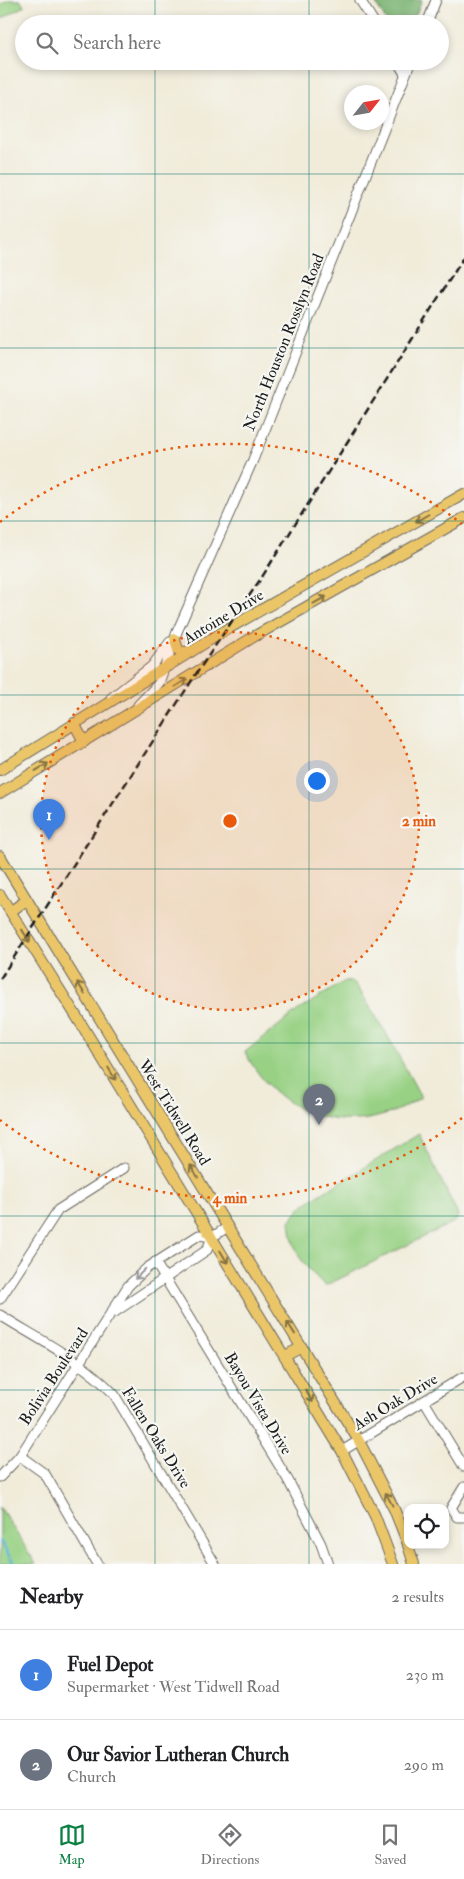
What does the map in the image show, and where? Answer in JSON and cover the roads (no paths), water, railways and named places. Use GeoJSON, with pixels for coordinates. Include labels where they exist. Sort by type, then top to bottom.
{"type":"FeatureCollection","features":[{"type":"Feature","properties":{"kind":"main road","name":"Antoine Drive"},"geometry":{"type":"LineString","coordinates":[[0,770],[193,651],[464,494]]}},
{"type":"Feature","properties":{"kind":"main road","name":"Antoine Drive"},"geometry":{"type":"LineString","coordinates":[[0,793],[125,718],[255,636],[464,518]]}},
{"type":"Feature","properties":{"kind":"main road"},"geometry":{"type":"LineString","coordinates":[[176,635],[178,650],[182,652],[193,651]]}},
{"type":"Feature","properties":{"kind":"main road"},"geometry":{"type":"LineString","coordinates":[[74,723],[84,742]]}},
{"type":"Feature","properties":{"kind":"main road","name":"West Tidwell Road"},"geometry":{"type":"LineString","coordinates":[[0,856],[358,1440],[394,1509],[404,1535]]}},
{"type":"Feature","properties":{"kind":"main road","name":"West Tidwell Road"},"geometry":{"type":"LineString","coordinates":[[0,895],[80,1022],[342,1451],[375,1516],[393,1564]]}},
{"type":"Feature","properties":{"kind":"main road"},"geometry":{"type":"LineString","coordinates":[[11,911],[27,900]]}},
{"type":"Feature","properties":{"kind":"main road"},"geometry":{"type":"LineString","coordinates":[[80,1022],[96,1012]]}},
{"type":"Feature","properties":{"kind":"main road"},"geometry":{"type":"LineString","coordinates":[[140,1120],[156,1109]]}},
{"type":"Feature","properties":{"kind":"main road"},"geometry":{"type":"LineString","coordinates":[[285,1356],[302,1347]]}},
{"type":"Feature","properties":{"kind":"main road","name":"West Tidwell Road"},"geometry":{"type":"LineString","coordinates":[[409,1549],[414,1564]]}},
{"type":"Feature","properties":{"kind":"street"},"geometry":{"type":"LineString","coordinates":[[360,0],[369,15]]}},
{"type":"Feature","properties":{"kind":"street"},"geometry":{"type":"LineString","coordinates":[[430,15],[436,0]]}},
{"type":"Feature","properties":{"kind":"street"},"geometry":{"type":"LineString","coordinates":[[403,70],[405,74]]}},
{"type":"Feature","properties":{"kind":"street","name":"North Houston Rosslyn Road"},"geometry":{"type":"LineString","coordinates":[[125,718],[159,683],[176,635],[253,460],[407,70]]}},
{"type":"Feature","properties":{"kind":"street","name":"North Houston Rosslyn Road"},"geometry":{"type":"LineString","coordinates":[[99,708],[152,666],[176,635]]}},
{"type":"Feature","properties":{"kind":"street"},"geometry":{"type":"LineString","coordinates":[[0,1299],[58,1210],[124,1168]]}},
{"type":"Feature","properties":{"kind":"street","name":"Bolivia Boulevard"},"geometry":{"type":"LineString","coordinates":[[112,1314],[207,1250],[212,1237],[228,1227]]}},
{"type":"Feature","properties":{"kind":"street","name":"Bolivia Boulevard"},"geometry":{"type":"LineString","coordinates":[[0,1477],[20,1456],[112,1314],[128,1286],[155,1262],[199,1235],[212,1237]]}},
{"type":"Feature","properties":{"kind":"street","name":"Bayou Vista Drive"},"geometry":{"type":"LineString","coordinates":[[155,1262],[288,1480],[328,1564]]}},
{"type":"Feature","properties":{"kind":"street","name":"Fallen Oaks Drive"},"geometry":{"type":"LineString","coordinates":[[0,1315],[79,1365],[102,1382],[123,1407],[216,1564]]}},
{"type":"Feature","properties":{"kind":"street","name":"Ash Oak Drive"},"geometry":{"type":"LineString","coordinates":[[342,1451],[463,1377]]}},
{"type":"Feature","properties":{"kind":"street"},"geometry":{"type":"LineString","coordinates":[[424,1401],[464,1467]]}},
{"type":"Feature","properties":{"kind":"street"},"geometry":{"type":"LineString","coordinates":[[20,1456],[45,1474],[97,1564]]}},
{"type":"Feature","properties":{"kind":"street"},"geometry":{"type":"LineString","coordinates":[[464,1487],[452,1508],[457,1517],[464,1518]]}},
{"type":"Feature","properties":{"kind":"waterway"},"geometry":{"type":"LineString","coordinates":[[0,1541],[14,1564]]}},
{"type":"Feature","properties":{"kind":"railway"},"geometry":{"type":"LineString","coordinates":[[0,979],[196,674],[262,577],[464,257]]}},
{"type":"Feature","properties":{"kind":"place","name":"Fuel Depot"},"geometry":{"type":"Point","coordinates":[49,840]}},
{"type":"Feature","properties":{"kind":"place","name":"Our Savior Lutheran Church"},"geometry":{"type":"Point","coordinates":[319,1125]}}]}
